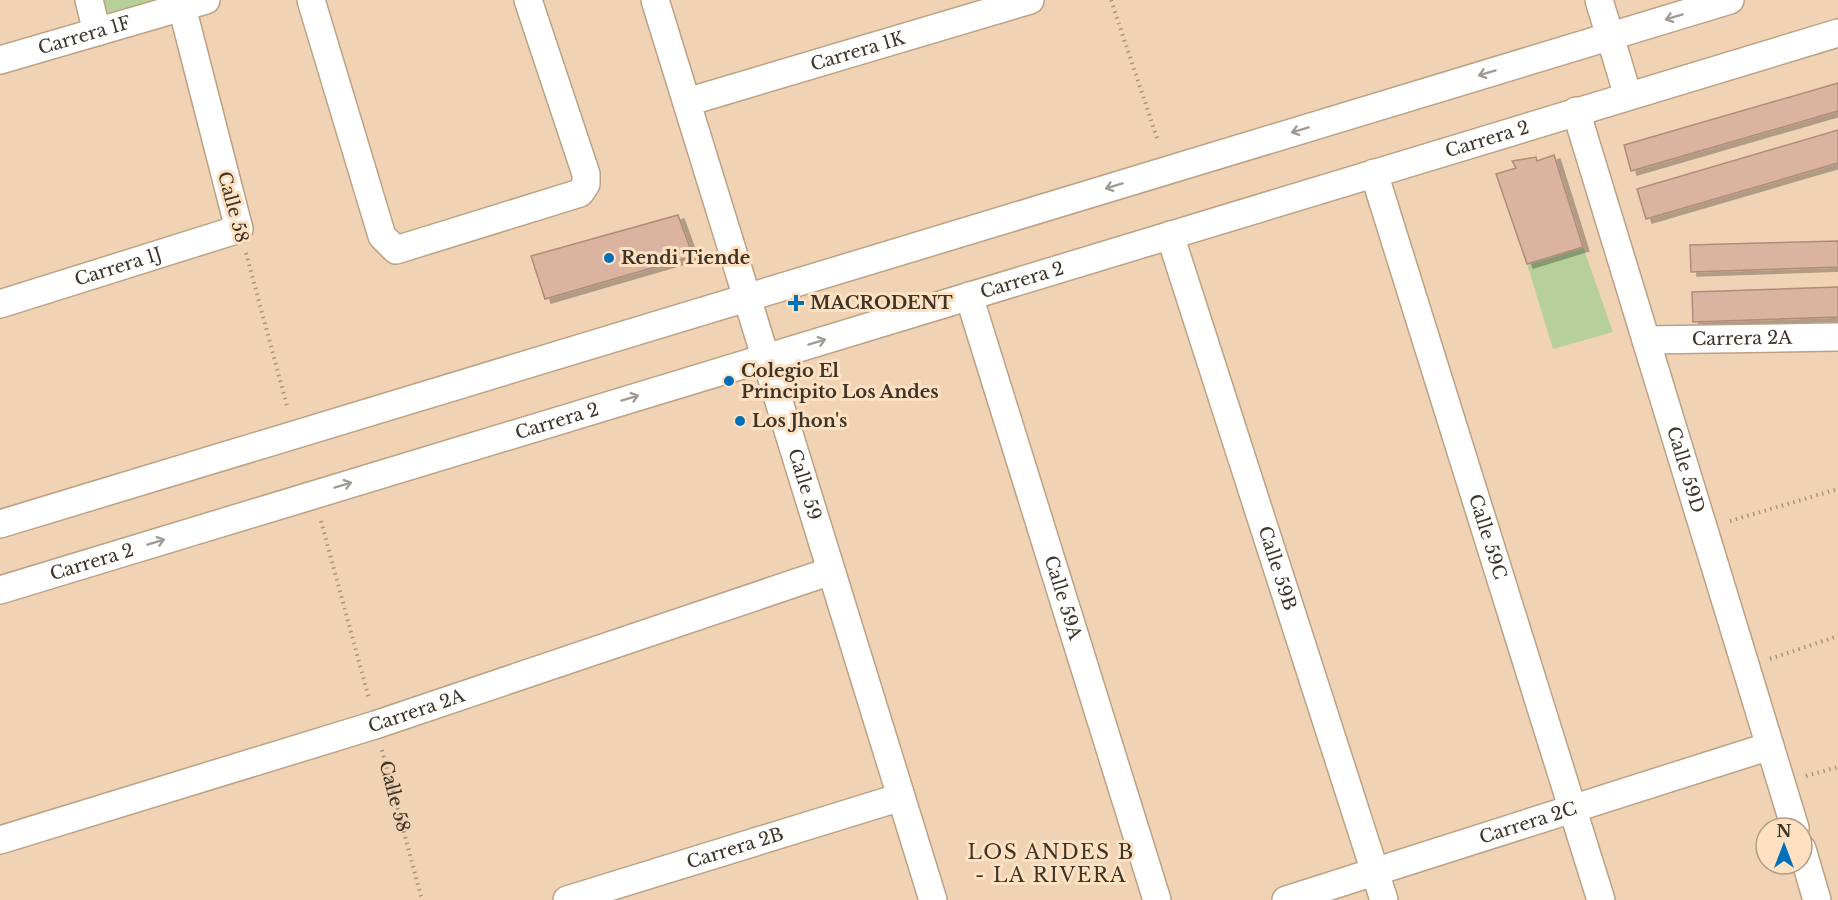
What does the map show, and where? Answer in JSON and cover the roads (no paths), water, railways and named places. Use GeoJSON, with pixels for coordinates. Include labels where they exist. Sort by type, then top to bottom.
{"type":"FeatureCollection","features":[{"type":"Feature","properties":{"kind":"street"},"geometry":{"type":"LineString","coordinates":[[89,0],[97,32]]}},
{"type":"Feature","properties":{"kind":"street"},"geometry":{"type":"LineString","coordinates":[[311,0],[382,236],[396,250],[580,193],[586,184],[586,174],[528,0]]}},
{"type":"Feature","properties":{"kind":"street","name":"Calle 59"},"geometry":{"type":"LineString","coordinates":[[655,0],[933,900]]}},
{"type":"Feature","properties":{"kind":"street","name":"Carrera 1K"},"geometry":{"type":"LineString","coordinates":[[687,102],[1030,0]]}},
{"type":"Feature","properties":{"kind":"street"},"geometry":{"type":"LineString","coordinates":[[1599,0],[1628,96]]}},
{"type":"Feature","properties":{"kind":"street"},"geometry":{"type":"LineString","coordinates":[[0,524],[1730,0]]}},
{"type":"Feature","properties":{"kind":"street","name":"Carrera 1F"},"geometry":{"type":"LineString","coordinates":[[0,60],[194,4]]}},
{"type":"Feature","properties":{"kind":"street","name":"Calle 58"},"geometry":{"type":"LineString","coordinates":[[194,4],[239,229]]}},
{"type":"Feature","properties":{"kind":"street","name":"Carrera 2"},"geometry":{"type":"LineString","coordinates":[[0,590],[1838,33]]}},
{"type":"Feature","properties":{"kind":"street","name":"Calle 59D"},"geometry":{"type":"LineString","coordinates":[[1576,111],[1792,816]]}},
{"type":"Feature","properties":{"kind":"street","name":"Calle 59C"},"geometry":{"type":"LineString","coordinates":[[1374,173],[1601,900]]}},
{"type":"Feature","properties":{"kind":"street","name":"Carrera 1J"},"geometry":{"type":"LineString","coordinates":[[0,304],[239,229]]}},
{"type":"Feature","properties":{"kind":"street","name":"Calle 59B"},"geometry":{"type":"LineString","coordinates":[[1170,235],[1384,900]]}},
{"type":"Feature","properties":{"kind":"street","name":"Calle 59A"},"geometry":{"type":"LineString","coordinates":[[969,296],[1157,900]]}},
{"type":"Feature","properties":{"kind":"street","name":"Carrera 2A"},"geometry":{"type":"LineString","coordinates":[[1646,340],[1838,337]]}},
{"type":"Feature","properties":{"kind":"street","name":"Carrera 2A"},"geometry":{"type":"LineString","coordinates":[[0,840],[375,725],[831,571]]}},
{"type":"Feature","properties":{"kind":"street","name":"Carrera 2C"},"geometry":{"type":"LineString","coordinates":[[1286,900],[1770,746]]}},
{"type":"Feature","properties":{"kind":"street","name":"Carrera 2B"},"geometry":{"type":"LineString","coordinates":[[567,900],[901,797]]}},
{"type":"Feature","properties":{"kind":"street"},"geometry":{"type":"LineString","coordinates":[[1810,876],[1817,900]]}},
{"type":"Feature","properties":{"kind":"place","name":"Rendi Tiende"},"geometry":{"type":"Point","coordinates":[609,258]}},
{"type":"Feature","properties":{"kind":"place","name":"MACRODENT"},"geometry":{"type":"Point","coordinates":[796,303]}},
{"type":"Feature","properties":{"kind":"place","name":"Colegio El Principito Los Andes"},"geometry":{"type":"Point","coordinates":[729,381]}},
{"type":"Feature","properties":{"kind":"place","name":"Los Jhon's"},"geometry":{"type":"Point","coordinates":[740,421]}},
{"type":"Feature","properties":{"kind":"district","name":"LOS ANDES B - LA RIVERA"},"geometry":{"type":"Point","coordinates":[1051,864]}}]}
